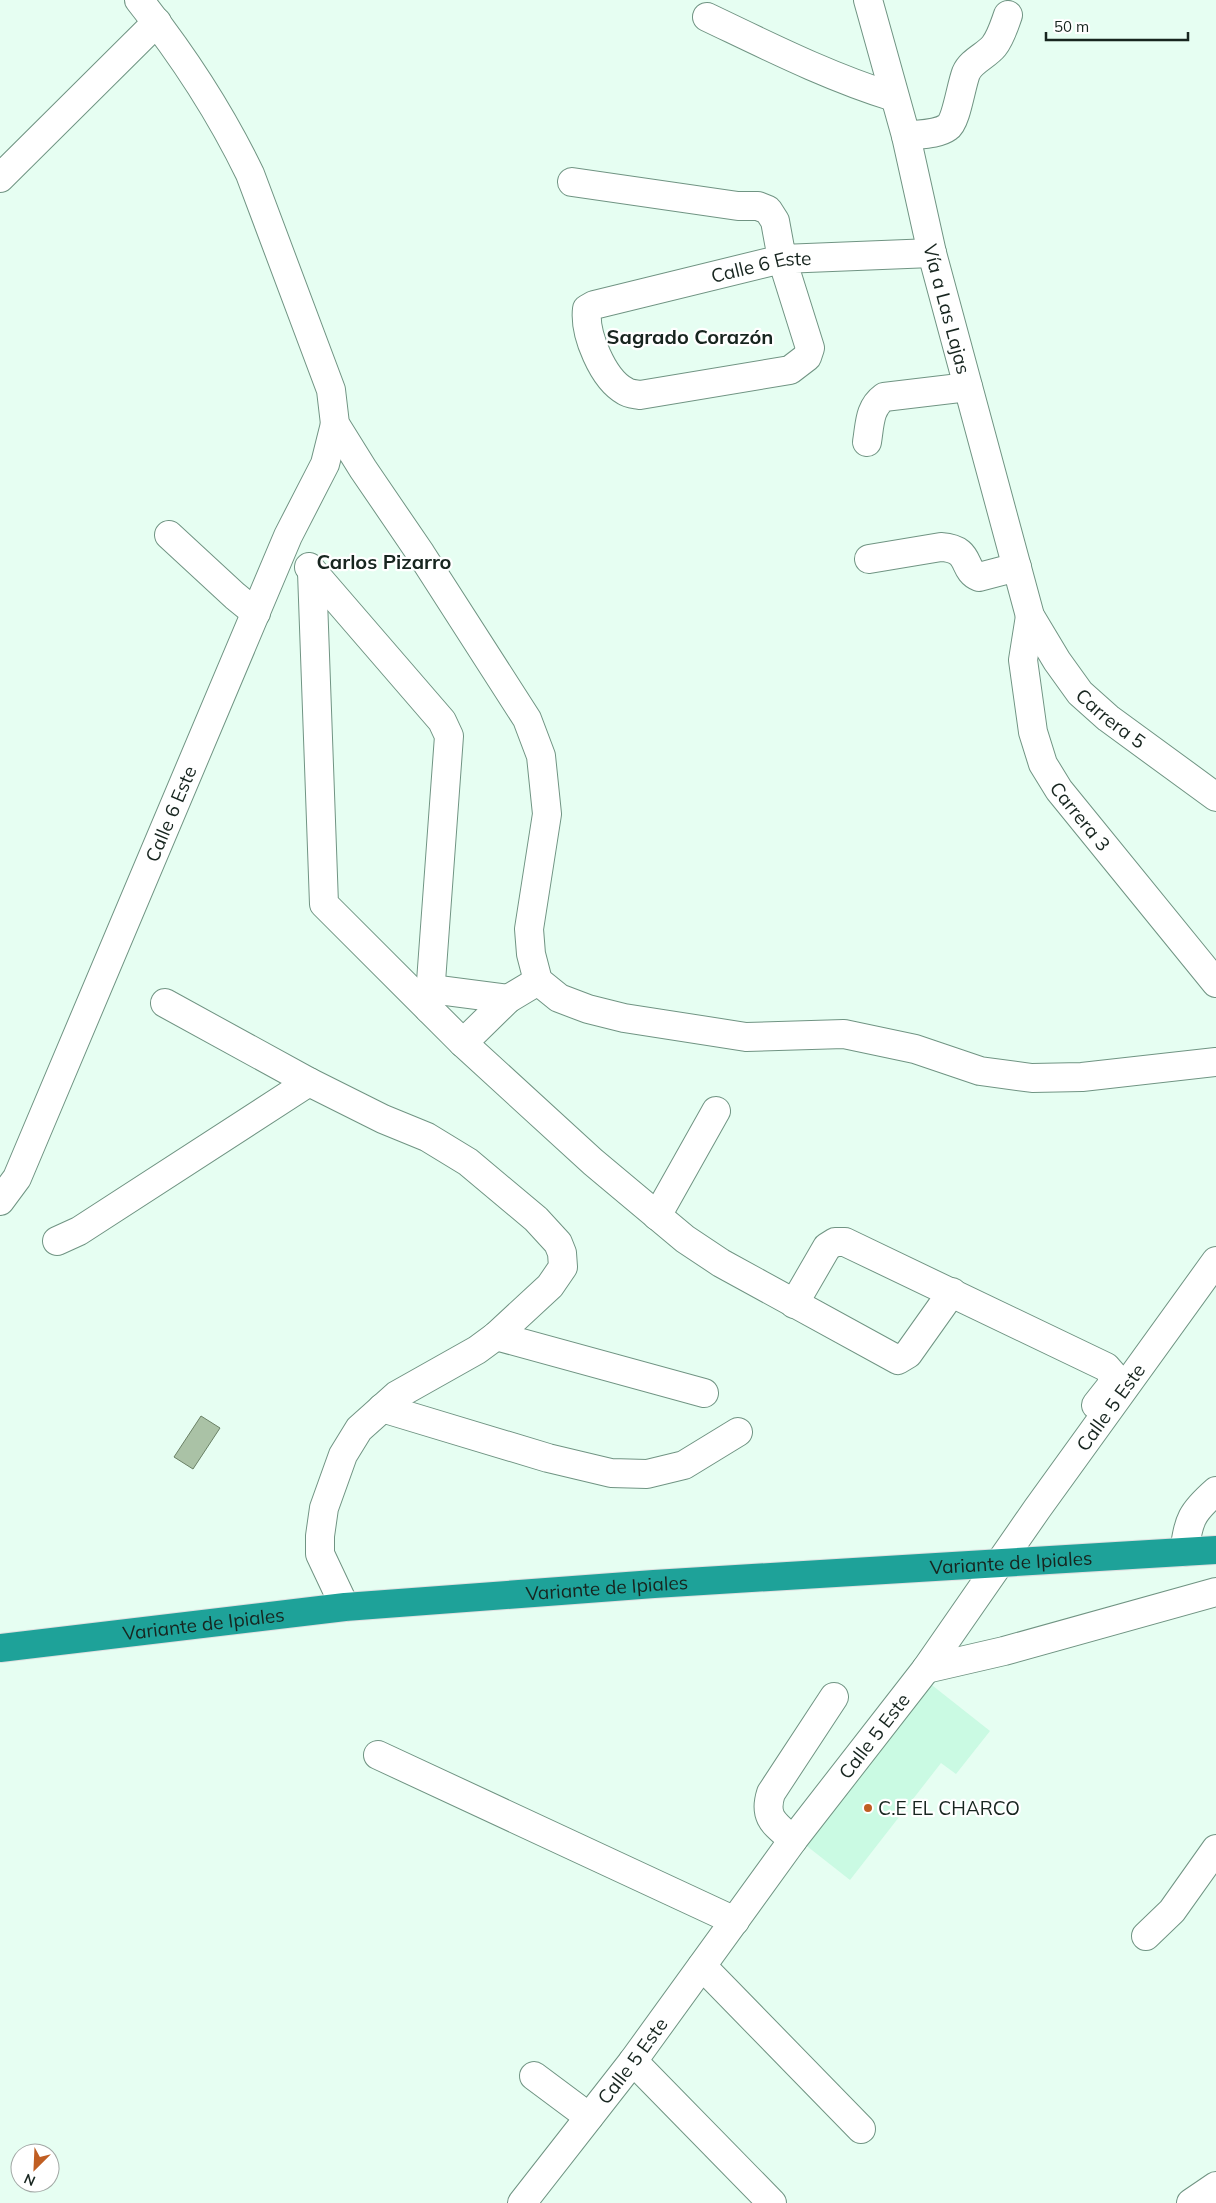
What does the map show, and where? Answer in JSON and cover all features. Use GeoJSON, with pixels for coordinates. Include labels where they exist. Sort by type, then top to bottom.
{"type":"FeatureCollection","features":[{"type":"Feature","properties":{"kind":"highway","name":"Variante de Ipiales"},"geometry":{"type":"LineString","coordinates":[[0,1648],[345,1607],[654,1584],[1216,1550]]}},
{"type":"Feature","properties":{"kind":"street"},"geometry":{"type":"LineString","coordinates":[[139,0],[157,22],[192,73],[233,139],[250,174],[331,390],[336,424],[363,469],[426,562],[527,719],[541,756],[547,814],[529,929],[531,954],[538,981],[559,998],[624,1018],[746,1037],[844,1034],[915,1049],[980,1071],[1032,1078],[1082,1077],[1216,1062]]}},
{"type":"Feature","properties":{"kind":"street","name":"Vía a Las Lajas"},"geometry":{"type":"LineString","coordinates":[[868,0],[906,136],[932,253],[1030,616]]}},
{"type":"Feature","properties":{"kind":"street"},"geometry":{"type":"LineString","coordinates":[[906,136],[942,130],[949,127],[955,114],[967,70],[993,48],[1008,15]]}},
{"type":"Feature","properties":{"kind":"street"},"geometry":{"type":"LineString","coordinates":[[707,17],[797,60],[865,88],[894,97]]}},
{"type":"Feature","properties":{"kind":"street"},"geometry":{"type":"LineString","coordinates":[[0,178],[157,22]]}},
{"type":"Feature","properties":{"kind":"street"},"geometry":{"type":"LineString","coordinates":[[572,182],[738,206],[758,206],[768,210],[775,221],[782,258]]}},
{"type":"Feature","properties":{"kind":"street","name":"Calle 6 Este"},"geometry":{"type":"LineString","coordinates":[[782,258],[810,348],[807,357],[790,370],[640,395],[626,392],[614,381],[592,347],[586,317],[587,309],[594,305],[782,258],[932,253]]}},
{"type":"Feature","properties":{"kind":"street"},"geometry":{"type":"LineString","coordinates":[[867,442],[872,410],[876,403],[884,397],[968,387]]}},
{"type":"Feature","properties":{"kind":"street","name":"Calle 6 Este"},"geometry":{"type":"LineString","coordinates":[[0,1201],[17,1178],[288,536],[325,464],[336,424]]}},
{"type":"Feature","properties":{"kind":"street"},"geometry":{"type":"LineString","coordinates":[[169,535],[256,613]]}},
{"type":"Feature","properties":{"kind":"street"},"geometry":{"type":"LineString","coordinates":[[288,536],[312,572],[442,721],[449,736],[430,999]]}},
{"type":"Feature","properties":{"kind":"street"},"geometry":{"type":"LineString","coordinates":[[869,559],[941,547],[950,548],[962,553],[972,571],[980,577],[1017,567]]}},
{"type":"Feature","properties":{"kind":"street"},"geometry":{"type":"LineString","coordinates":[[312,572],[324,904],[430,999],[464,1043],[593,1162],[685,1239],[721,1263],[898,1360],[908,1354],[952,1292]]}},
{"type":"Feature","properties":{"kind":"street","name":"Carrera 5"},"geometry":{"type":"LineString","coordinates":[[1030,616],[1057,661],[1080,693],[1108,718],[1216,797]]}},
{"type":"Feature","properties":{"kind":"street","name":"Carrera 3"},"geometry":{"type":"LineString","coordinates":[[1030,616],[1023,660],[1033,732],[1042,764],[1059,790],[1216,983]]}},
{"type":"Feature","properties":{"kind":"street"},"geometry":{"type":"LineString","coordinates":[[464,1043],[508,999],[538,981]]}},
{"type":"Feature","properties":{"kind":"street"},"geometry":{"type":"LineString","coordinates":[[430,999],[508,999]]}},
{"type":"Feature","properties":{"kind":"street"},"geometry":{"type":"LineString","coordinates":[[165,1003],[309,1082],[383,1119],[427,1137],[468,1162],[536,1219],[558,1243],[562,1253],[563,1267],[550,1286],[496,1336],[477,1350],[397,1395],[359,1428],[343,1455],[324,1508],[320,1536],[320,1554],[345,1607]]}},
{"type":"Feature","properties":{"kind":"street"},"geometry":{"type":"LineString","coordinates":[[57,1241],[79,1231],[309,1082]]}},
{"type":"Feature","properties":{"kind":"street"},"geometry":{"type":"LineString","coordinates":[[658,1216],[716,1111]]}},
{"type":"Feature","properties":{"kind":"street"},"geometry":{"type":"LineString","coordinates":[[794,1304],[827,1247],[835,1242],[845,1242],[1106,1367],[1113,1375],[1111,1386],[1038,1478],[1032,1490],[1037,1509]]}},
{"type":"Feature","properties":{"kind":"street","name":"Calle 5 Este"},"geometry":{"type":"LineString","coordinates":[[522,2203],[633,2061],[793,1840],[926,1669],[1037,1509],[1216,1261]]}},
{"type":"Feature","properties":{"kind":"street"},"geometry":{"type":"LineString","coordinates":[[496,1336],[704,1393]]}},
{"type":"Feature","properties":{"kind":"street"},"geometry":{"type":"LineString","coordinates":[[382,1408],[548,1458],[611,1473],[647,1474],[684,1465],[738,1432]]}},
{"type":"Feature","properties":{"kind":"street"},"geometry":{"type":"LineString","coordinates":[[1184,1552],[1189,1522],[1200,1505],[1216,1491]]}},
{"type":"Feature","properties":{"kind":"street"},"geometry":{"type":"LineString","coordinates":[[926,1669],[1004,1651],[1216,1592]]}},
{"type":"Feature","properties":{"kind":"street"},"geometry":{"type":"LineString","coordinates":[[793,1840],[769,1815],[767,1807],[771,1793],[834,1697]]}},
{"type":"Feature","properties":{"kind":"street"},"geometry":{"type":"LineString","coordinates":[[378,1755],[735,1921]]}},
{"type":"Feature","properties":{"kind":"street"},"geometry":{"type":"LineString","coordinates":[[1146,1936],[1172,1911],[1216,1849]]}},
{"type":"Feature","properties":{"kind":"street"},"geometry":{"type":"LineString","coordinates":[[702,1966],[861,2129]]}},
{"type":"Feature","properties":{"kind":"street"},"geometry":{"type":"LineString","coordinates":[[633,2061],[772,2203]]}},
{"type":"Feature","properties":{"kind":"street"},"geometry":{"type":"LineString","coordinates":[[534,2076],[589,2117]]}},
{"type":"Feature","properties":{"kind":"street"},"geometry":{"type":"LineString","coordinates":[[1191,2203],[1216,2186]]}},
{"type":"Feature","properties":{"kind":"shaded area","name":"C.E EL CHARCO"},"geometry":{"type":"Polygon","coordinates":[[[928,1682],[990,1731],[956,1774],[941,1763],[850,1880],[803,1843],[928,1682]]]}},
{"type":"Feature","properties":{"kind":"building"},"geometry":{"type":"Polygon","coordinates":[[[201,1416],[220,1428],[193,1469],[174,1457],[201,1416]]]}},
{"type":"Feature","properties":{"kind":"place","name":"C.E EL CHARCO"},"geometry":{"type":"Point","coordinates":[868,1808]}},
{"type":"Feature","properties":{"kind":"district","name":"Sagrado Corazón"},"geometry":{"type":"Point","coordinates":[690,336]}},
{"type":"Feature","properties":{"kind":"district","name":"Carlos Pizarro"},"geometry":{"type":"Point","coordinates":[384,561]}}]}
